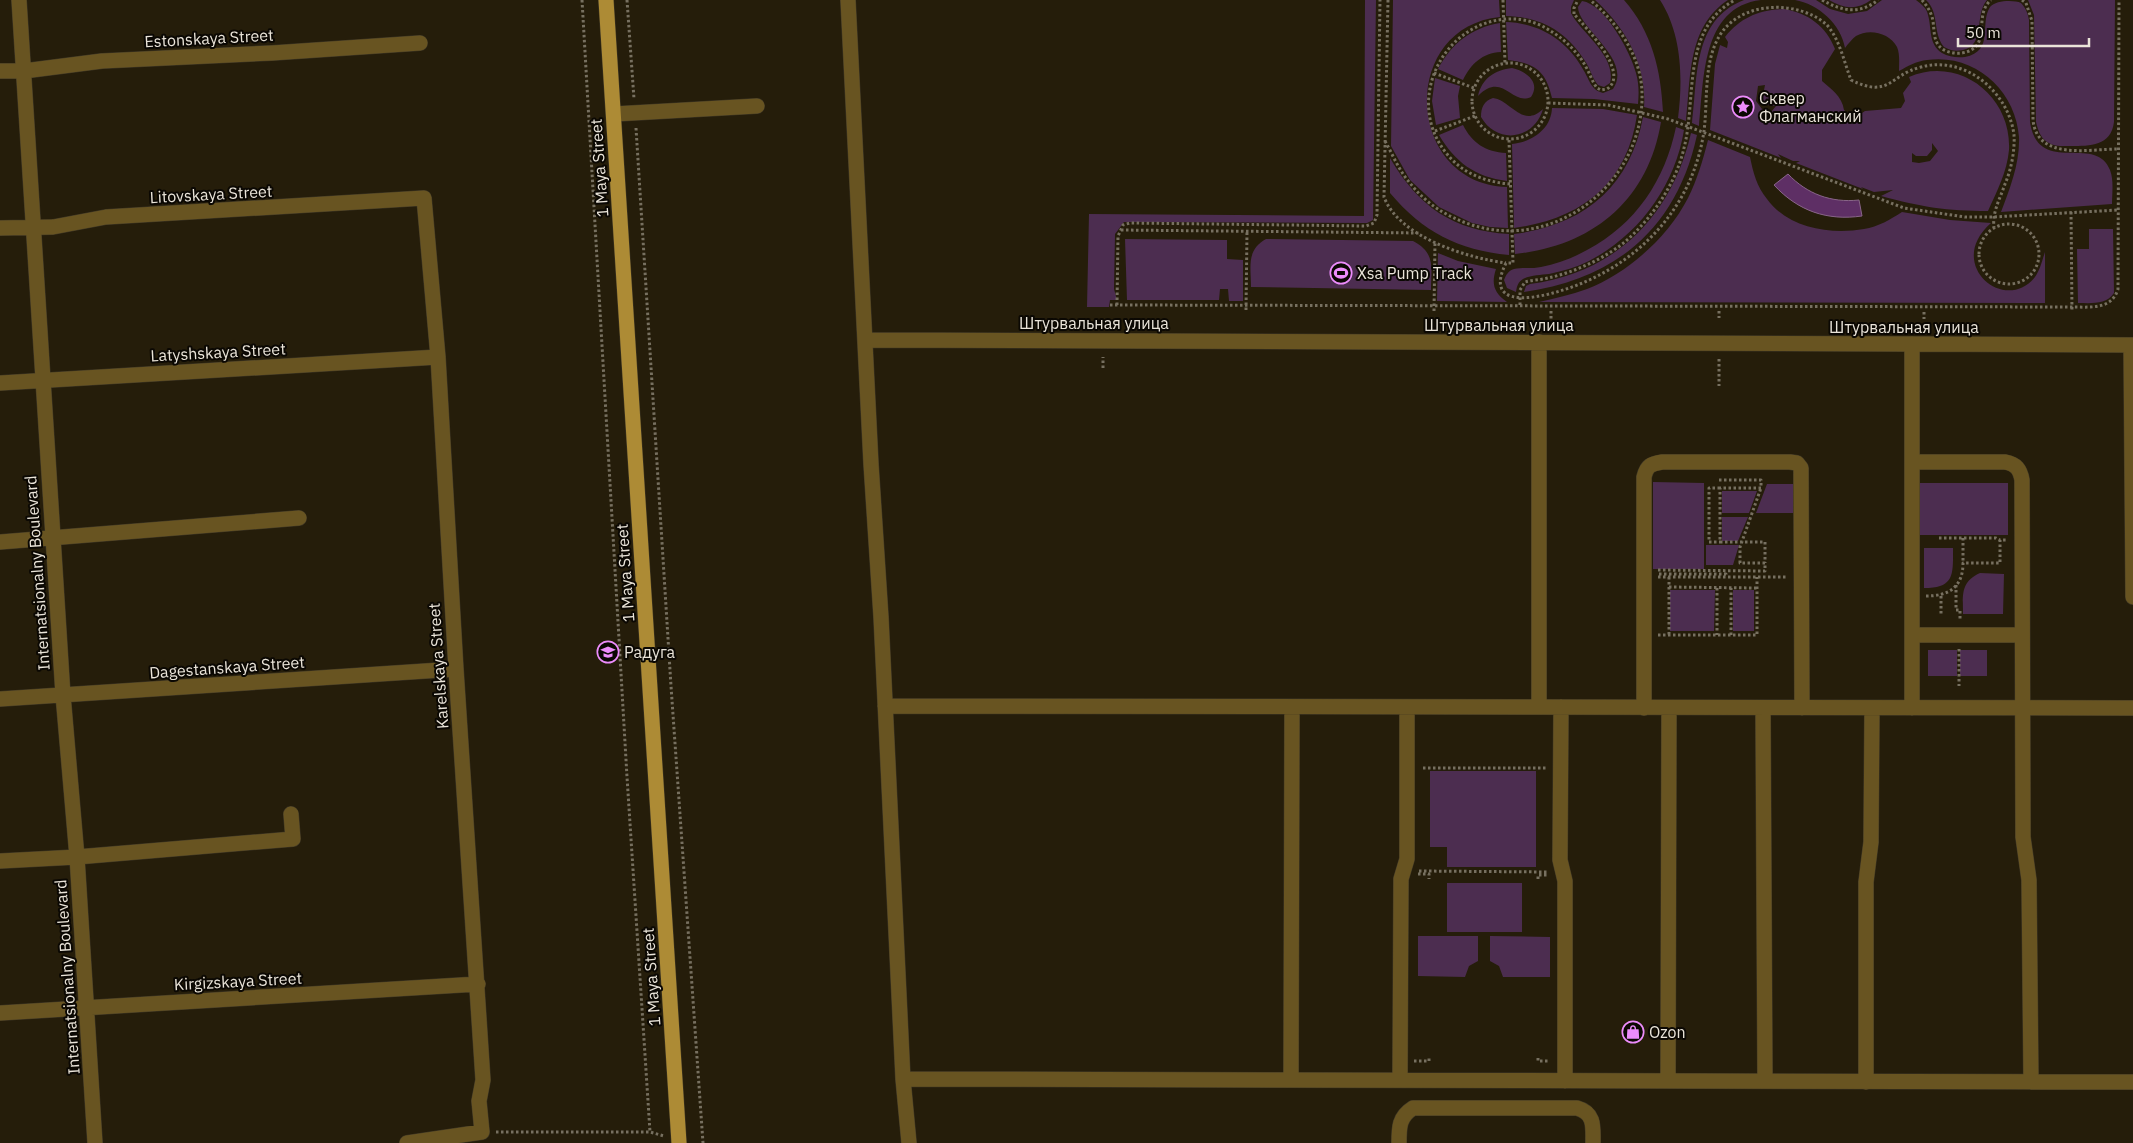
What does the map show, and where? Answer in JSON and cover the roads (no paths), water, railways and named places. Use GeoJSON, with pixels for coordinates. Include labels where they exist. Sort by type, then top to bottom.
{"type":"FeatureCollection","features":[{"type":"Feature","properties":{"kind":"main road","name":"1 Maya Street"},"geometry":{"type":"LineString","coordinates":[[606,0],[679,1142]]}},
{"type":"Feature","properties":{"kind":"street","name":"Internatsionalny Boulevard"},"geometry":{"type":"LineString","coordinates":[[19,0],[42,380],[63,695],[77,857],[95,1143]]}},
{"type":"Feature","properties":{"kind":"street"},"geometry":{"type":"LineString","coordinates":[[848,0],[903,1079],[909,1143]]}},
{"type":"Feature","properties":{"kind":"street","name":"Estonskaya Street"},"geometry":{"type":"LineString","coordinates":[[0,72],[24,71],[102,61],[420,43]]}},
{"type":"Feature","properties":{"kind":"street"},"geometry":{"type":"LineString","coordinates":[[614,114],[757,106]]}},
{"type":"Feature","properties":{"kind":"street","name":"Litovskaya Street"},"geometry":{"type":"LineString","coordinates":[[0,228],[53,227],[106,217],[424,198]]}},
{"type":"Feature","properties":{"kind":"street","name":"Karelskaya Street"},"geometry":{"type":"LineString","coordinates":[[407,1143],[482,1132],[479,1101],[483,1080],[438,357],[424,198]]}},
{"type":"Feature","properties":{"kind":"street","name":"Штурвальная улица"},"geometry":{"type":"LineString","coordinates":[[865,340],[2132,345]]}},
{"type":"Feature","properties":{"kind":"street"},"geometry":{"type":"LineString","coordinates":[[1539,342],[1539,707]]}},
{"type":"Feature","properties":{"kind":"street"},"geometry":{"type":"LineString","coordinates":[[1912,344],[1912,708]]}},
{"type":"Feature","properties":{"kind":"street"},"geometry":{"type":"LineString","coordinates":[[2132,345],[2133,597]]}},
{"type":"Feature","properties":{"kind":"street","name":"Latyshskaya Street"},"geometry":{"type":"LineString","coordinates":[[0,384],[438,357]]}},
{"type":"Feature","properties":{"kind":"street"},"geometry":{"type":"LineString","coordinates":[[1644,708],[1646,469],[1650,464],[1662,462],[1796,464],[1802,468],[1800,526],[1802,708]]}},
{"type":"Feature","properties":{"kind":"street"},"geometry":{"type":"LineString","coordinates":[[1912,462],[2005,462],[2014,464],[2020,471],[2022,480],[2023,837],[2029,880],[2031,1082]]}},
{"type":"Feature","properties":{"kind":"street"},"geometry":{"type":"LineString","coordinates":[[0,542],[298,518]]}},
{"type":"Feature","properties":{"kind":"street"},"geometry":{"type":"LineString","coordinates":[[1912,635],[1951,625],[1984,628],[2022,635]]}},
{"type":"Feature","properties":{"kind":"street","name":"Dagestanskaya Street"},"geometry":{"type":"LineString","coordinates":[[0,699],[456,669]]}},
{"type":"Feature","properties":{"kind":"street"},"geometry":{"type":"LineString","coordinates":[[885,706],[2133,708]]}},
{"type":"Feature","properties":{"kind":"street"},"geometry":{"type":"LineString","coordinates":[[1291,1080],[1292,707]]}},
{"type":"Feature","properties":{"kind":"street"},"geometry":{"type":"LineString","coordinates":[[1400,1080],[1401,879],[1408,873],[1407,707]]}},
{"type":"Feature","properties":{"kind":"street"},"geometry":{"type":"LineString","coordinates":[[1561,707],[1559,873],[1565,881],[1565,1081]]}},
{"type":"Feature","properties":{"kind":"street"},"geometry":{"type":"LineString","coordinates":[[1668,1081],[1669,708]]}},
{"type":"Feature","properties":{"kind":"street"},"geometry":{"type":"LineString","coordinates":[[1763,708],[1765,1081]]}},
{"type":"Feature","properties":{"kind":"street"},"geometry":{"type":"LineString","coordinates":[[1866,1082],[1866,882],[1871,842],[1872,708]]}},
{"type":"Feature","properties":{"kind":"street"},"geometry":{"type":"LineString","coordinates":[[0,861],[77,857],[293,839],[291,814]]}},
{"type":"Feature","properties":{"kind":"street","name":"Kirgizskaya Street"},"geometry":{"type":"LineString","coordinates":[[0,1013],[478,984]]}},
{"type":"Feature","properties":{"kind":"street"},"geometry":{"type":"LineString","coordinates":[[903,1079],[2133,1082]]}},
{"type":"Feature","properties":{"kind":"street"},"geometry":{"type":"LineString","coordinates":[[1399,1143],[1400,1120],[1406,1112],[1413,1108],[1577,1108],[1585,1110],[1591,1118],[1593,1143]]}},
{"type":"Feature","properties":{"kind":"place","name":"Сквер Флагманский"},"geometry":{"type":"Point","coordinates":[1743,107]}},
{"type":"Feature","properties":{"kind":"place","name":"Xsa Pump Track"},"geometry":{"type":"Point","coordinates":[1341,273]}},
{"type":"Feature","properties":{"kind":"place","name":"Радуга"},"geometry":{"type":"Point","coordinates":[608,652]}},
{"type":"Feature","properties":{"kind":"place","name":"Ozon"},"geometry":{"type":"Point","coordinates":[1633,1032]}}]}
